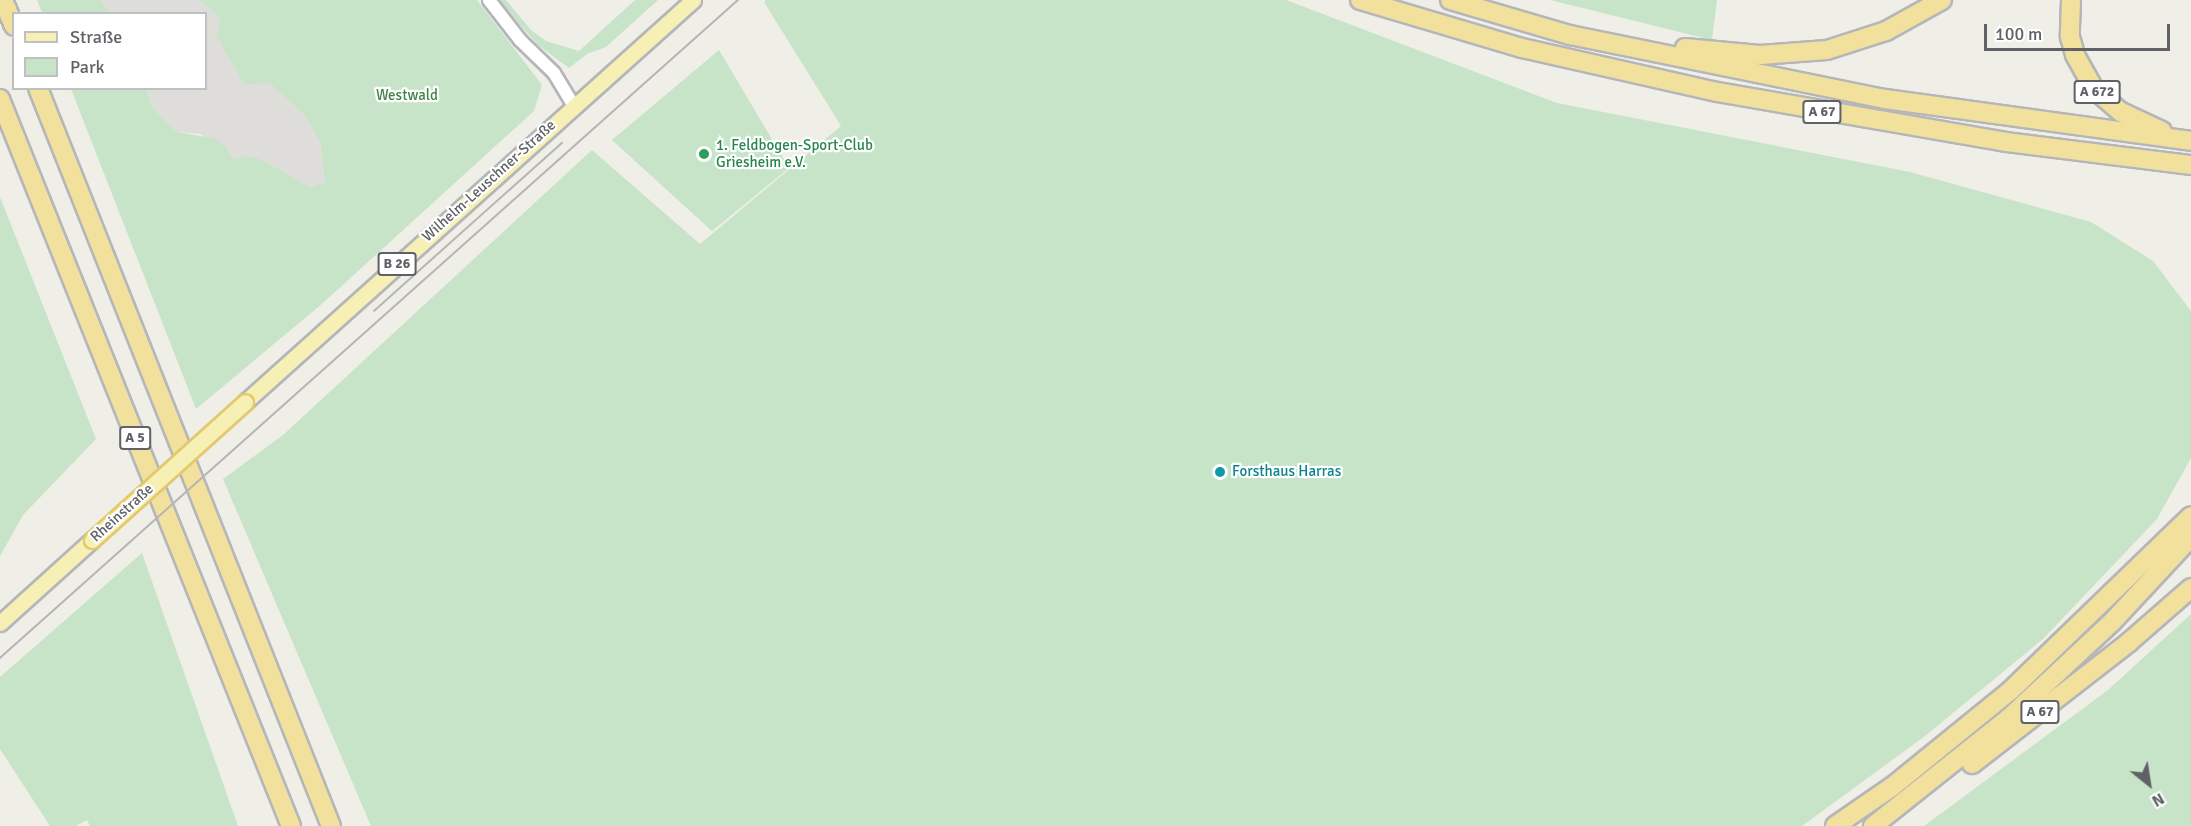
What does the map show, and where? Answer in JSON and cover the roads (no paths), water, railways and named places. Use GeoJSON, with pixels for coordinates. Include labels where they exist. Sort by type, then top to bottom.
{"type":"FeatureCollection","features":[{"type":"Feature","properties":{"kind":"highway"},"geometry":{"type":"LineString","coordinates":[[3,0],[12,21]]}},
{"type":"Feature","properties":{"kind":"highway","name":"A 67"},"geometry":{"type":"LineString","coordinates":[[1360,0],[1522,48],[1718,92],[2006,142],[2191,165]]}},
{"type":"Feature","properties":{"kind":"highway","name":"A 67"},"geometry":{"type":"LineString","coordinates":[[1450,0],[1569,35],[1885,99],[2187,141]]}},
{"type":"Feature","properties":{"kind":"highway","name":"A 672"},"geometry":{"type":"LineString","coordinates":[[2071,0],[2070,37],[2083,72],[2093,88],[2121,112],[2187,141]]}},
{"type":"Feature","properties":{"kind":"highway","name":"A 67"},"geometry":{"type":"LineString","coordinates":[[1569,35],[1760,55],[1800,53],[1856,42],[1938,3]]}},
{"type":"Feature","properties":{"kind":"highway","name":"A 5"},"geometry":{"type":"LineString","coordinates":[[39,90],[331,826]]}},
{"type":"Feature","properties":{"kind":"highway","name":"A 5"},"geometry":{"type":"LineString","coordinates":[[0,99],[291,826]]}},
{"type":"Feature","properties":{"kind":"highway"},"geometry":{"type":"LineString","coordinates":[[1835,826],[1893,786],[2011,690],[2191,516]]}},
{"type":"Feature","properties":{"kind":"highway","name":"A 67"},"geometry":{"type":"LineString","coordinates":[[1873,826],[2009,718],[2112,622],[2191,537]]}},
{"type":"Feature","properties":{"kind":"highway","name":"A 67"},"geometry":{"type":"LineString","coordinates":[[1882,826],[2020,728],[2191,588]]}},
{"type":"Feature","properties":{"kind":"highway"},"geometry":{"type":"LineString","coordinates":[[271,777],[284,826]]}},
{"type":"Feature","properties":{"kind":"main road","name":"Wilhelm-Leuschner-Straße"},"geometry":{"type":"LineString","coordinates":[[245,402],[573,105],[693,0]]}},
{"type":"Feature","properties":{"kind":"main road","name":"Rheinstraße"},"geometry":{"type":"LineString","coordinates":[[0,623],[245,402]]}},
{"type":"Feature","properties":{"kind":"street"},"geometry":{"type":"LineString","coordinates":[[489,0],[520,40],[554,73],[573,105]]}},
{"type":"Feature","properties":{"kind":"tram line"},"geometry":{"type":"LineString","coordinates":[[0,658],[738,0]]}},
{"type":"Feature","properties":{"kind":"tram line"},"geometry":{"type":"LineString","coordinates":[[374,311],[562,143]]}},
{"type":"Feature","properties":{"kind":"place","name":"1. Feldbogen-Sport-Club Griesheim e.V."},"geometry":{"type":"Point","coordinates":[704,154]}},
{"type":"Feature","properties":{"kind":"place","name":"Forsthaus Harras"},"geometry":{"type":"Point","coordinates":[1220,472]}},
{"type":"Feature","properties":{"kind":"park label","name":"Westwald"},"geometry":{"type":"Point","coordinates":[407,96]}}]}
